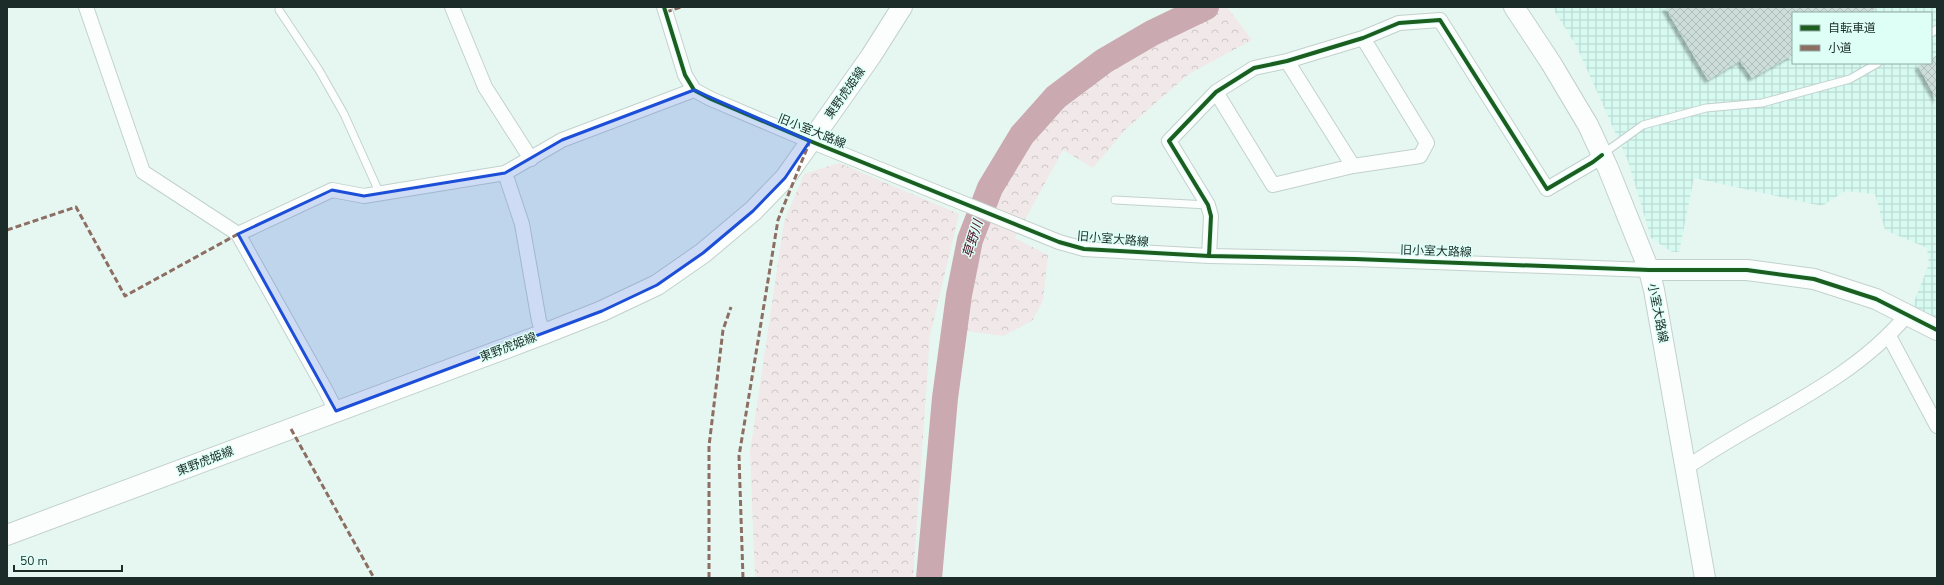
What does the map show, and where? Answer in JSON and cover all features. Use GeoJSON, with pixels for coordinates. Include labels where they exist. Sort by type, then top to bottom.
{"type":"FeatureCollection","features":[{"type":"Feature","properties":{"kind":"main road","name":"東野虎姫線"},"geometry":{"type":"LineString","coordinates":[[7,535],[544,334],[602,311],[657,285],[703,253],[753,211],[785,178],[871,56],[902,7]]}},
{"type":"Feature","properties":{"kind":"main road","name":"小室大路線"},"geometry":{"type":"LineString","coordinates":[[1514,7],[1555,69],[1588,124],[1649,270],[1654,290],[1705,578]]}},
{"type":"Feature","properties":{"kind":"main road"},"geometry":{"type":"LineString","coordinates":[[1649,270],[1747,270],[1814,280],[1876,299],[1906,316],[1937,330]]}},
{"type":"Feature","properties":{"kind":"street"},"geometry":{"type":"LineString","coordinates":[[86,7],[143,172],[238,234],[336,411]]}},
{"type":"Feature","properties":{"kind":"street"},"geometry":{"type":"LineString","coordinates":[[452,7],[485,87],[531,159]]}},
{"type":"Feature","properties":{"kind":"street"},"geometry":{"type":"LineString","coordinates":[[238,234],[332,190],[364,196],[505,173],[562,140],[694,90],[684,75],[664,7]]}},
{"type":"Feature","properties":{"kind":"street"},"geometry":{"type":"LineString","coordinates":[[1209,256],[1211,216],[1208,205],[1169,141],[1216,92],[1254,68],[1287,61],[1363,38],[1399,23],[1440,20],[1547,189],[1593,162],[1602,155]]}},
{"type":"Feature","properties":{"kind":"street"},"geometry":{"type":"LineString","coordinates":[[1216,92],[1273,185],[1354,166],[1420,156],[1427,143],[1363,38]]}},
{"type":"Feature","properties":{"kind":"street"},"geometry":{"type":"LineString","coordinates":[[1287,61],[1354,166]]}},
{"type":"Feature","properties":{"kind":"street","name":"旧小室大路線"},"geometry":{"type":"LineString","coordinates":[[694,90],[711,99],[810,142],[1059,242],[1084,249],[1209,256],[1394,260],[1649,270]]}},
{"type":"Feature","properties":{"kind":"street"},"geometry":{"type":"LineString","coordinates":[[505,173],[522,224],[539,321],[544,334]]}},
{"type":"Feature","properties":{"kind":"street"},"geometry":{"type":"LineString","coordinates":[[1686,468],[1837,377],[1889,336],[1906,316]]}},
{"type":"Feature","properties":{"kind":"street"},"geometry":{"type":"LineString","coordinates":[[1889,336],[1937,426]]}},
{"type":"Feature","properties":{"kind":"lane"},"geometry":{"type":"LineString","coordinates":[[279,10],[319,70],[344,114],[380,194]]}},
{"type":"Feature","properties":{"kind":"lane"},"geometry":{"type":"LineString","coordinates":[[1602,155],[1643,125],[1706,108],[1762,103],[1850,79],[1876,64]]}},
{"type":"Feature","properties":{"kind":"lane"},"geometry":{"type":"LineString","coordinates":[[1115,200],[1208,205]]}},
{"type":"Feature","properties":{"kind":"highlighted area"},"geometry":{"type":"Polygon","coordinates":[[[694,90],[810,141],[785,178],[753,211],[703,253],[657,285],[602,311],[336,411],[238,234],[332,190],[364,196],[505,173],[562,140],[694,90]]]}},
{"type":"Feature","properties":{"kind":"shaded area"},"geometry":{"type":"Polygon","coordinates":[[[1552,7],[1937,7],[1937,319],[1912,307],[1929,264],[1927,248],[1885,230],[1875,194],[1845,191],[1822,206],[1694,178],[1679,252],[1672,252],[1651,238],[1628,161],[1577,47],[1552,7]]]}},
{"type":"Feature","properties":{"kind":"green space"},"geometry":{"type":"Polygon","coordinates":[[[1216,7],[1227,7],[1252,40],[1189,74],[1126,129],[1093,168],[1063,150],[1015,238],[1048,255],[1043,301],[1032,321],[1003,336],[958,330],[999,189],[1050,113],[1120,60],[1216,7]]]}},
{"type":"Feature","properties":{"kind":"green space"},"geometry":{"type":"Polygon","coordinates":[[[839,163],[959,214],[930,336],[913,578],[755,578],[750,452],[784,222],[804,174],[839,163]]]}},
{"type":"Feature","properties":{"kind":"building"},"geometry":{"type":"Polygon","coordinates":[[[1665,7],[1879,7],[1870,12],[1792,12],[1792,56],[1752,78],[1740,61],[1708,80],[1665,7]]]}},
{"type":"Feature","properties":{"kind":"building"},"geometry":{"type":"Polygon","coordinates":[[[1937,55],[1937,100],[1918,66],[1922,64],[1932,64],[1932,58],[1937,55]]]}},
{"type":"Feature","properties":{"kind":"waterway","name":"草野川"},"geometry":{"type":"LineString","coordinates":[[929,578],[945,398],[959,295],[970,240],[990,188],[1022,135],[1056,97],[1104,61],[1152,33],[1206,7]]}},
{"type":"Feature","properties":{"kind":"marked path"},"geometry":{"type":"LineString","coordinates":[[666,12],[681,7]]}},
{"type":"Feature","properties":{"kind":"marked path"},"geometry":{"type":"LineString","coordinates":[[743,578],[739,456],[778,220],[810,141]]}},
{"type":"Feature","properties":{"kind":"marked path"},"geometry":{"type":"LineString","coordinates":[[7,230],[76,207],[125,296],[238,234]]}},
{"type":"Feature","properties":{"kind":"marked path"},"geometry":{"type":"LineString","coordinates":[[709,578],[709,446],[723,330],[731,307]]}},
{"type":"Feature","properties":{"kind":"marked path"},"geometry":{"type":"LineString","coordinates":[[291,429],[374,578]]}},
{"type":"Feature","properties":{"kind":"cycle path"},"geometry":{"type":"LineString","coordinates":[[664,7],[685,75],[694,90],[711,99],[810,141],[1059,242],[1084,249],[1209,256],[1355,259],[1649,270],[1747,270],[1814,279],[1876,299],[1937,330]]}},
{"type":"Feature","properties":{"kind":"cycle path"},"geometry":{"type":"LineString","coordinates":[[1209,256],[1211,216],[1208,205],[1169,141],[1216,92],[1254,68],[1287,61],[1363,38],[1399,23],[1440,20],[1547,189],[1593,162],[1602,155]]}}]}
